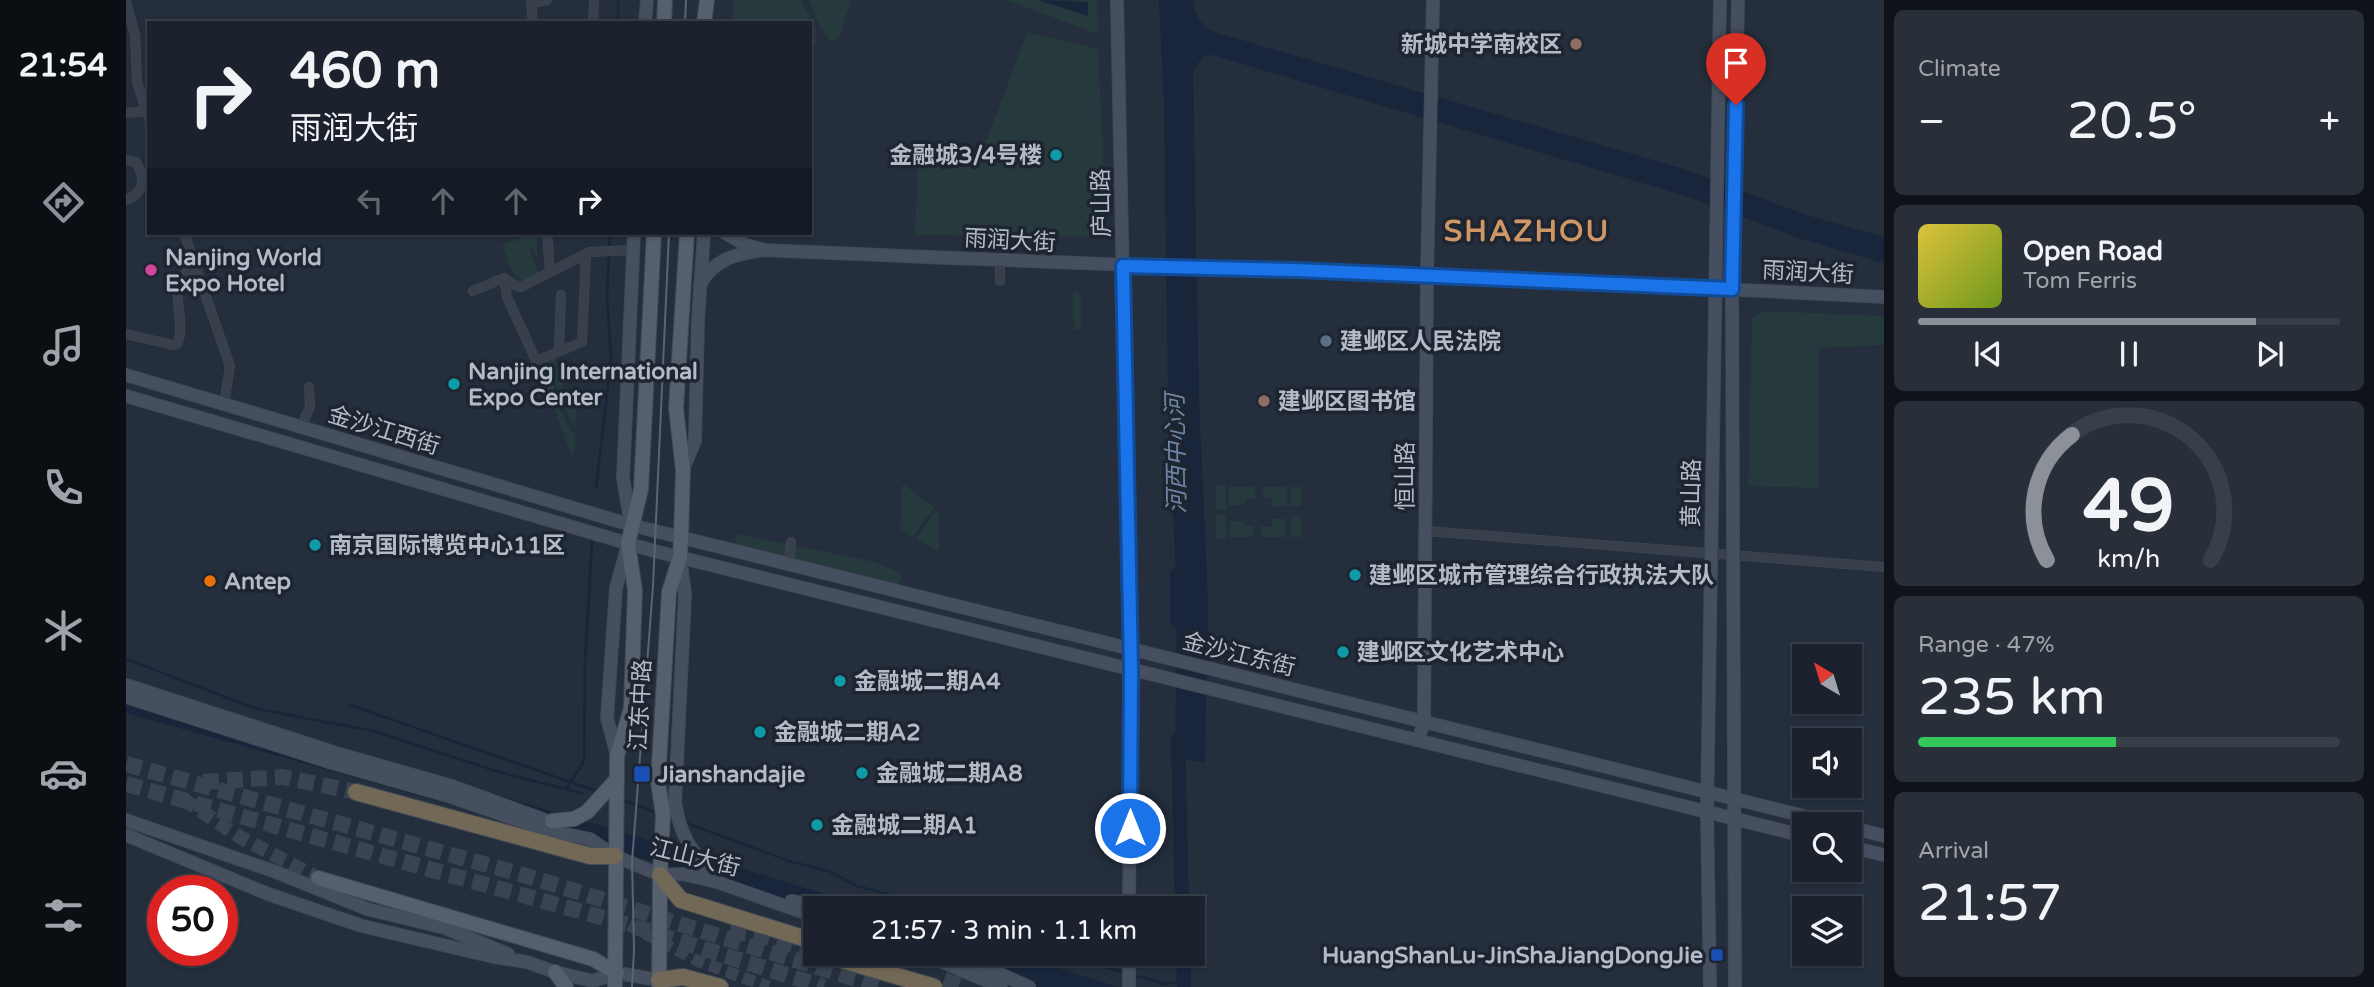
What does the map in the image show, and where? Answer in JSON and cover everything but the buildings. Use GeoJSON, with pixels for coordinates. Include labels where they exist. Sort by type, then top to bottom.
{"type":"FeatureCollection","features":[{"type":"Feature","properties":{"kind":"highway"},"geometry":{"type":"LineString","coordinates":[[356,792],[590,856],[615,856]]}},
{"type":"Feature","properties":{"kind":"highway"},"geometry":{"type":"LineString","coordinates":[[660,875],[681,900],[803,938]]}},
{"type":"Feature","properties":{"kind":"highway"},"geometry":{"type":"LineString","coordinates":[[869,966],[939,984]]}},
{"type":"Feature","properties":{"kind":"highway"},"geometry":{"type":"LineString","coordinates":[[889,966],[939,984]]}},
{"type":"Feature","properties":{"kind":"highway"},"geometry":{"type":"LineString","coordinates":[[662,985],[683,978],[720,987]]}},
{"type":"Feature","properties":{"kind":"main road"},"geometry":{"type":"LineString","coordinates":[[664,21],[665,0]]}},
{"type":"Feature","properties":{"kind":"main road","name":"江东中路"},"geometry":{"type":"LineString","coordinates":[[616,980],[617,756],[631,708],[635,590],[628,544],[641,489],[654,235]]}},
{"type":"Feature","properties":{"kind":"main road","name":"江东中路"},"geometry":{"type":"LineString","coordinates":[[662,985],[660,875],[663,815],[658,782],[669,592],[680,556],[681,538],[683,470],[676,408],[687,235]]}},
{"type":"Feature","properties":{"kind":"main road"},"geometry":{"type":"LineString","coordinates":[[551,821],[575,819],[587,812],[617,779]]}},
{"type":"Feature","properties":{"kind":"main road"},"geometry":{"type":"LineString","coordinates":[[318,878],[593,959],[616,980]]}},
{"type":"Feature","properties":{"kind":"main road"},"geometry":{"type":"LineString","coordinates":[[555,972],[566,987]]}},
{"type":"Feature","properties":{"kind":"street"},"geometry":{"type":"LineString","coordinates":[[533,21],[531,1],[547,0]]}},
{"type":"Feature","properties":{"kind":"street"},"geometry":{"type":"LineString","coordinates":[[593,21],[594,0]]}},
{"type":"Feature","properties":{"kind":"street"},"geometry":{"type":"LineString","coordinates":[[645,21],[647,0]]}},
{"type":"Feature","properties":{"kind":"street","name":"庐山路"},"geometry":{"type":"LineString","coordinates":[[1117,0],[1131,669],[1129,896]]}},
{"type":"Feature","properties":{"kind":"street","name":"恒山路"},"geometry":{"type":"LineString","coordinates":[[1418,740],[1424,723],[1427,275],[1433,0]]}},
{"type":"Feature","properties":{"kind":"street","name":"黄山路"},"geometry":{"type":"LineString","coordinates":[[1710,987],[1707,813],[1720,0]]}},
{"type":"Feature","properties":{"kind":"street","name":"黄山路"},"geometry":{"type":"LineString","coordinates":[[1735,987],[1732,289],[1738,0]]}},
{"type":"Feature","properties":{"kind":"street"},"geometry":{"type":"LineString","coordinates":[[126,2],[135,35],[137,82],[147,112]]}},
{"type":"Feature","properties":{"kind":"street"},"geometry":{"type":"LineString","coordinates":[[126,113],[147,115]]}},
{"type":"Feature","properties":{"kind":"street"},"geometry":{"type":"LineString","coordinates":[[126,160],[136,162],[143,181],[142,189],[136,196],[126,200]]}},
{"type":"Feature","properties":{"kind":"street"},"geometry":{"type":"LineString","coordinates":[[185,235],[230,366],[224,404]]}},
{"type":"Feature","properties":{"kind":"street"},"geometry":{"type":"LineString","coordinates":[[547,235],[550,271]]}},
{"type":"Feature","properties":{"kind":"street","name":"江东中路"},"geometry":{"type":"LineString","coordinates":[[631,525],[623,478],[634,235]]}},
{"type":"Feature","properties":{"kind":"street","name":"江东中路"},"geometry":{"type":"LineString","coordinates":[[683,470],[695,441],[704,235]]}},
{"type":"Feature","properties":{"kind":"street"},"geometry":{"type":"LineString","coordinates":[[728,235],[746,245],[764,250]]}},
{"type":"Feature","properties":{"kind":"street"},"geometry":{"type":"LineString","coordinates":[[504,278],[521,287],[586,254],[633,250]]}},
{"type":"Feature","properties":{"kind":"street"},"geometry":{"type":"LineString","coordinates":[[701,284],[707,272],[725,258],[764,250]]}},
{"type":"Feature","properties":{"kind":"street","name":"雨润大街"},"geometry":{"type":"LineString","coordinates":[[764,250],[1123,266],[1427,275],[1884,298]]}},
{"type":"Feature","properties":{"kind":"street"},"geometry":{"type":"LineString","coordinates":[[536,361],[582,342],[586,254]]}},
{"type":"Feature","properties":{"kind":"street"},"geometry":{"type":"LineString","coordinates":[[1000,261],[1000,281]]}},
{"type":"Feature","properties":{"kind":"street"},"geometry":{"type":"LineString","coordinates":[[178,298],[179,284],[184,274],[195,268]]}},
{"type":"Feature","properties":{"kind":"street"},"geometry":{"type":"LineString","coordinates":[[473,290],[504,278]]}},
{"type":"Feature","properties":{"kind":"street"},"geometry":{"type":"LineString","coordinates":[[504,278],[508,297],[548,389]]}},
{"type":"Feature","properties":{"kind":"street"},"geometry":{"type":"LineString","coordinates":[[126,334],[177,344],[181,330],[173,279]]}},
{"type":"Feature","properties":{"kind":"street"},"geometry":{"type":"LineString","coordinates":[[559,351],[561,295]]}},
{"type":"Feature","properties":{"kind":"street","name":"金沙江西街"},"geometry":{"type":"LineString","coordinates":[[126,374],[631,525]]}},
{"type":"Feature","properties":{"kind":"street"},"geometry":{"type":"LineString","coordinates":[[301,427],[310,407],[309,387]]}},
{"type":"Feature","properties":{"kind":"street","name":"金沙江西街"},"geometry":{"type":"LineString","coordinates":[[126,396],[628,544]]}},
{"type":"Feature","properties":{"kind":"street","name":"金沙江东街"},"geometry":{"type":"LineString","coordinates":[[631,525],[1792,814]]}},
{"type":"Feature","properties":{"kind":"street"},"geometry":{"type":"LineString","coordinates":[[1426,531],[1884,567]]}},
{"type":"Feature","properties":{"kind":"street"},"geometry":{"type":"LineString","coordinates":[[789,564],[791,542]]}},
{"type":"Feature","properties":{"kind":"street","name":"江东中路"},"geometry":{"type":"LineString","coordinates":[[617,756],[607,718],[616,588],[628,544]]}},
{"type":"Feature","properties":{"kind":"street","name":"金沙江东街"},"geometry":{"type":"LineString","coordinates":[[628,544],[916,622],[1207,687],[1792,833]]}},
{"type":"Feature","properties":{"kind":"street"},"geometry":{"type":"LineString","coordinates":[[680,556],[685,594],[674,801],[677,821],[688,846],[717,882]]}},
{"type":"Feature","properties":{"kind":"street"},"geometry":{"type":"LineString","coordinates":[[126,685],[336,753],[452,786],[551,821],[577,836]]}},
{"type":"Feature","properties":{"kind":"street"},"geometry":{"type":"LineString","coordinates":[[126,697],[332,763],[448,796],[550,831],[577,836]]}},
{"type":"Feature","properties":{"kind":"street"},"geometry":{"type":"LineString","coordinates":[[663,815],[674,801]]}},
{"type":"Feature","properties":{"kind":"street"},"geometry":{"type":"LineString","coordinates":[[126,820],[276,872],[367,909],[445,928],[555,972],[593,981],[616,980],[662,985]]}},
{"type":"Feature","properties":{"kind":"street"},"geometry":{"type":"LineString","coordinates":[[1862,831],[1884,836]]}},
{"type":"Feature","properties":{"kind":"street"},"geometry":{"type":"LineString","coordinates":[[126,835],[268,894],[362,926],[494,957],[527,961]]}},
{"type":"Feature","properties":{"kind":"street","name":"江山大街"},"geometry":{"type":"LineString","coordinates":[[577,836],[590,839],[615,856],[660,875],[683,874],[717,882],[803,912]]}},
{"type":"Feature","properties":{"kind":"street"},"geometry":{"type":"LineString","coordinates":[[1862,850],[1884,855]]}},
{"type":"Feature","properties":{"kind":"street","name":"江山大街"},"geometry":{"type":"LineString","coordinates":[[765,897],[803,904]]}},
{"type":"Feature","properties":{"kind":"street"},"geometry":{"type":"LineString","coordinates":[[952,966],[1001,987]]}},
{"type":"Feature","properties":{"kind":"street"},"geometry":{"type":"LineString","coordinates":[[983,966],[1029,987]]}},
{"type":"Feature","properties":{"kind":"street"},"geometry":{"type":"LineString","coordinates":[[1128,987],[1129,966]]}},
{"type":"Feature","properties":{"kind":"green space"},"geometry":{"type":"Polygon","coordinates":[[[733,0],[801,0],[816,28],[817,43],[812,49],[812,21],[733,21],[733,0]]]}},
{"type":"Feature","properties":{"kind":"green space"},"geometry":{"type":"Polygon","coordinates":[[[809,0],[851,0],[839,38],[830,41],[818,23],[809,0]]]}},
{"type":"Feature","properties":{"kind":"green space"},"geometry":{"type":"Polygon","coordinates":[[[1006,0],[1038,0],[1088,16],[1088,2],[1073,0],[1097,0],[1098,34],[1006,0]]]}},
{"type":"Feature","properties":{"kind":"green space"},"geometry":{"type":"Polygon","coordinates":[[[1027,32],[1098,49],[1107,237],[915,235],[919,141],[979,161],[1027,32]]]}},
{"type":"Feature","properties":{"kind":"green space"},"geometry":{"type":"Polygon","coordinates":[[[536,235],[538,259],[531,246],[529,248],[539,275],[523,279],[513,273],[502,245],[536,235]]]}},
{"type":"Feature","properties":{"kind":"green space"},"geometry":{"type":"Polygon","coordinates":[[[1077,291],[1081,296],[1081,329],[1074,330],[1073,294],[1077,291]]]}},
{"type":"Feature","properties":{"kind":"green space"},"geometry":{"type":"Polygon","coordinates":[[[1763,311],[1884,316],[1884,345],[1819,348],[1818,488],[1748,486],[1752,318],[1763,311]]]}},
{"type":"Feature","properties":{"kind":"green space"},"geometry":{"type":"Polygon","coordinates":[[[554,357],[566,382],[562,384],[566,395],[562,399],[546,366],[554,357]]]}},
{"type":"Feature","properties":{"kind":"green space"},"geometry":{"type":"Polygon","coordinates":[[[574,397],[577,402],[575,428],[562,402],[574,397]]]}},
{"type":"Feature","properties":{"kind":"green space"},"geometry":{"type":"Polygon","coordinates":[[[558,403],[570,430],[576,435],[574,455],[570,452],[553,405],[558,403]]]}},
{"type":"Feature","properties":{"kind":"green space"},"geometry":{"type":"Polygon","coordinates":[[[905,485],[934,508],[912,537],[900,529],[902,486],[905,485]]]}},
{"type":"Feature","properties":{"kind":"green space"},"geometry":{"type":"Polygon","coordinates":[[[1216,485],[1226,485],[1226,510],[1216,510],[1216,485]]]}},
{"type":"Feature","properties":{"kind":"green space"},"geometry":{"type":"Polygon","coordinates":[[[1229,487],[1255,487],[1255,499],[1246,498],[1245,505],[1229,505],[1229,487]]]}},
{"type":"Feature","properties":{"kind":"green space"},"geometry":{"type":"Polygon","coordinates":[[[1263,487],[1287,487],[1287,506],[1272,506],[1271,498],[1263,498],[1263,487]]]}},
{"type":"Feature","properties":{"kind":"green space"},"geometry":{"type":"Polygon","coordinates":[[[1290,487],[1301,487],[1301,506],[1290,506],[1290,487]]]}},
{"type":"Feature","properties":{"kind":"green space"},"geometry":{"type":"Polygon","coordinates":[[[936,510],[939,512],[939,551],[916,539],[936,510]]]}},
{"type":"Feature","properties":{"kind":"green space"},"geometry":{"type":"Polygon","coordinates":[[[1216,515],[1226,515],[1226,539],[1216,539],[1216,515]]]}},
{"type":"Feature","properties":{"kind":"green space"},"geometry":{"type":"Polygon","coordinates":[[[1290,517],[1301,517],[1301,537],[1290,537],[1290,517]]]}},
{"type":"Feature","properties":{"kind":"green space"},"geometry":{"type":"Polygon","coordinates":[[[1272,519],[1286,519],[1286,537],[1261,537],[1261,526],[1272,527],[1272,519]]]}},
{"type":"Feature","properties":{"kind":"green space"},"geometry":{"type":"Polygon","coordinates":[[[1230,521],[1244,521],[1244,526],[1254,526],[1253,537],[1229,537],[1230,521]]]}},
{"type":"Feature","properties":{"kind":"green space"},"geometry":{"type":"Polygon","coordinates":[[[738,534],[875,562],[902,574],[898,586],[735,544],[738,534]]]}},
{"type":"Feature","properties":{"kind":"water"},"geometry":{"type":"Polygon","coordinates":[[[1038,0],[1088,2],[1088,16],[1038,0]]]}},
{"type":"Feature","properties":{"kind":"water"},"geometry":{"type":"Polygon","coordinates":[[[1159,0],[1193,0],[1202,23],[1214,32],[1687,170],[1806,215],[1884,237],[1884,263],[1802,239],[1683,195],[1212,55],[1203,56],[1193,71],[1199,400],[1208,601],[1205,763],[1175,757],[1177,596],[1168,396],[1164,106],[1159,0]]]}},
{"type":"Feature","properties":{"kind":"water"},"geometry":{"type":"Polygon","coordinates":[[[126,688],[406,768],[831,896],[803,896],[803,904],[126,713],[126,688]]]}},
{"type":"Feature","properties":{"kind":"water"},"geometry":{"type":"Polygon","coordinates":[[[970,966],[1051,966],[1118,987],[1037,987],[970,966]]]}},
{"type":"Feature","properties":{"kind":"waterway"},"geometry":{"type":"LineString","coordinates":[[618,0],[618,21]]}},
{"type":"Feature","properties":{"kind":"waterway"},"geometry":{"type":"LineString","coordinates":[[596,487],[611,360],[607,294],[610,235]]}},
{"type":"Feature","properties":{"kind":"waterway"},"geometry":{"type":"LineString","coordinates":[[126,659],[254,708],[377,732],[502,773],[566,789],[584,761],[585,661],[592,542]]}},
{"type":"Feature","properties":{"kind":"waterway","name":"河西中心河"},"geometry":{"type":"LineString","coordinates":[[1177,575],[1177,621]]}},
{"type":"Feature","properties":{"kind":"waterway"},"geometry":{"type":"LineString","coordinates":[[350,705],[599,792]]}},
{"type":"Feature","properties":{"kind":"waterway","name":"河西中心河"},"geometry":{"type":"LineString","coordinates":[[1178,740],[1182,896]]}},
{"type":"Feature","properties":{"kind":"waterway"},"geometry":{"type":"LineString","coordinates":[[566,789],[583,794]]}},
{"type":"Feature","properties":{"kind":"waterway"},"geometry":{"type":"LineString","coordinates":[[622,800],[658,813]]}},
{"type":"Feature","properties":{"kind":"waterway"},"geometry":{"type":"LineString","coordinates":[[684,822],[789,861],[828,871],[857,886],[895,896]]}},
{"type":"Feature","properties":{"kind":"waterway"},"geometry":{"type":"LineString","coordinates":[[1101,966],[1126,973]]}},
{"type":"Feature","properties":{"kind":"waterway","name":"河西中心河"},"geometry":{"type":"LineString","coordinates":[[1183,966],[1184,987]]}},
{"type":"Feature","properties":{"kind":"waterway"},"geometry":{"type":"LineString","coordinates":[[1132,975],[1166,984],[1184,981]]}},
{"type":"Feature","properties":{"kind":"tunnel"},"geometry":{"type":"LineString","coordinates":[[126,764],[527,876],[881,987]]}},
{"type":"Feature","properties":{"kind":"tunnel"},"geometry":{"type":"LineString","coordinates":[[203,782],[283,777],[356,792]]}},
{"type":"Feature","properties":{"kind":"tunnel"},"geometry":{"type":"LineString","coordinates":[[126,784],[629,925],[824,987]]}},
{"type":"Feature","properties":{"kind":"tunnel"},"geometry":{"type":"LineString","coordinates":[[183,799],[240,837],[318,878]]}},
{"type":"Feature","properties":{"kind":"tunnel"},"geometry":{"type":"LineString","coordinates":[[629,925],[698,961],[769,987]]}},
{"type":"Feature","properties":{"kind":"tunnel"},"geometry":{"type":"LineString","coordinates":[[730,932],[755,934],[803,948]]}},
{"type":"Feature","properties":{"kind":"tunnel"},"geometry":{"type":"LineString","coordinates":[[944,980],[963,987]]}},
{"type":"Feature","properties":{"kind":"tram line"},"geometry":{"type":"LineString","coordinates":[[685,21],[686,0]]}},
{"type":"Feature","properties":{"kind":"tram line"},"geometry":{"type":"LineString","coordinates":[[632,987],[632,862],[653,586],[669,235]]}},
{"type":"Feature","properties":{"kind":"place","name":"新城中学南校区"},"geometry":{"type":"Point","coordinates":[1576,44]}},
{"type":"Feature","properties":{"kind":"place","name":"金融城3/4号楼"},"geometry":{"type":"Point","coordinates":[1056,155]}},
{"type":"Feature","properties":{"kind":"place","name":"Nanjing World Expo Hotel"},"geometry":{"type":"Point","coordinates":[151,270]}},
{"type":"Feature","properties":{"kind":"place","name":"建邺区人民法院"},"geometry":{"type":"Point","coordinates":[1326,341]}},
{"type":"Feature","properties":{"kind":"place","name":"Nanjing International Expo Center"},"geometry":{"type":"Point","coordinates":[454,384]}},
{"type":"Feature","properties":{"kind":"place","name":"建邺区图书馆"},"geometry":{"type":"Point","coordinates":[1264,401]}},
{"type":"Feature","properties":{"kind":"place","name":"南京国际博览中心11区"},"geometry":{"type":"Point","coordinates":[315,545]}},
{"type":"Feature","properties":{"kind":"place","name":"建邺区城市管理综合行政执法大队"},"geometry":{"type":"Point","coordinates":[1355,575]}},
{"type":"Feature","properties":{"kind":"place","name":"Antep"},"geometry":{"type":"Point","coordinates":[210,581]}},
{"type":"Feature","properties":{"kind":"place","name":"建邺区文化艺术中心"},"geometry":{"type":"Point","coordinates":[1343,652]}},
{"type":"Feature","properties":{"kind":"place","name":"金融城二期A4"},"geometry":{"type":"Point","coordinates":[840,681]}},
{"type":"Feature","properties":{"kind":"place","name":"金融城二期A2"},"geometry":{"type":"Point","coordinates":[760,732]}},
{"type":"Feature","properties":{"kind":"place","name":"金融城二期A8"},"geometry":{"type":"Point","coordinates":[862,773]}},
{"type":"Feature","properties":{"kind":"place","name":"Jianshandajie"},"geometry":{"type":"Point","coordinates":[642,774]}},
{"type":"Feature","properties":{"kind":"place","name":"金融城二期A1"},"geometry":{"type":"Point","coordinates":[817,825]}},
{"type":"Feature","properties":{"kind":"place","name":"HuangShanLu-JinShaJiangDongJie"},"geometry":{"type":"Point","coordinates":[1717,955]}},
{"type":"Feature","properties":{"kind":"district","name":"SHAZHOU"},"geometry":{"type":"Point","coordinates":[1527,231]}},
{"type":"Feature","properties":{"kind":"route"},"geometry":{"type":"LineString","coordinates":[[1130,828],[1131,669],[1123,266],[1296,270],[1732,289],[1736,105]]}}]}
